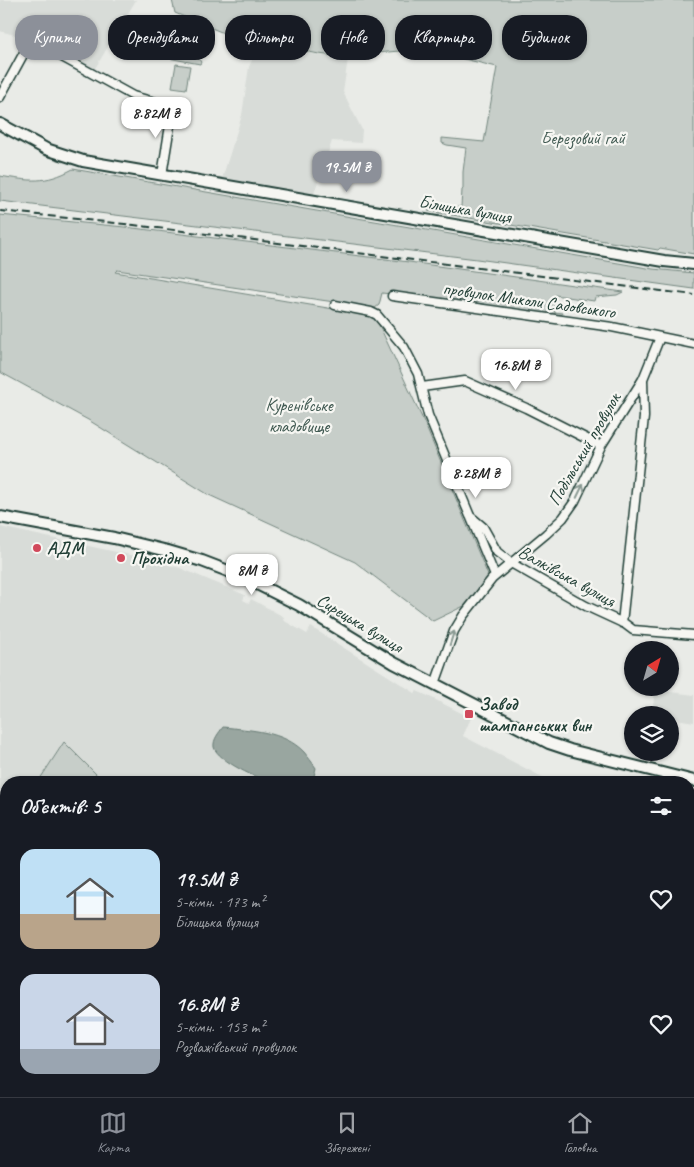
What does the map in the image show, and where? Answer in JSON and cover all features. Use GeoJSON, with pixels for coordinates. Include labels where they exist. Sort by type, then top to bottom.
{"type":"FeatureCollection","features":[{"type":"Feature","properties":{"kind":"main road","name":"Білицька вулиця"},"geometry":{"type":"LineString","coordinates":[[0,124],[46,148],[83,161],[664,261],[694,264]]}},
{"type":"Feature","properties":{"kind":"main road","name":"Сирецька вулиця"},"geometry":{"type":"LineString","coordinates":[[0,517],[114,538],[202,561],[241,576],[299,605],[394,662],[550,743],[570,750],[677,776]]}},
{"type":"Feature","properties":{"kind":"street"},"geometry":{"type":"LineString","coordinates":[[0,97],[31,40],[133,96],[173,106],[162,174]]}},
{"type":"Feature","properties":{"kind":"street","name":"провулок Миколи Садовського"},"geometry":{"type":"LineString","coordinates":[[392,296],[612,327],[660,337]]}},
{"type":"Feature","properties":{"kind":"street","name":"Валківська вулиця"},"geometry":{"type":"LineString","coordinates":[[335,305],[371,312],[377,315],[404,347],[418,374],[428,415],[470,516],[483,527],[497,552],[511,563],[586,606],[633,630],[694,635]]}},
{"type":"Feature","properties":{"kind":"street"},"geometry":{"type":"LineString","coordinates":[[660,337],[694,344]]}},
{"type":"Feature","properties":{"kind":"street","name":"Подільський провулок"},"geometry":{"type":"LineString","coordinates":[[435,684],[454,631],[463,616],[495,576],[563,518],[575,501],[601,446],[643,379],[660,337]]}},
{"type":"Feature","properties":{"kind":"street"},"geometry":{"type":"LineString","coordinates":[[622,623],[644,417],[643,379]]}},
{"type":"Feature","properties":{"kind":"street"},"geometry":{"type":"LineString","coordinates":[[422,386],[466,380],[601,446]]}},
{"type":"Feature","properties":{"kind":"street"},"geometry":{"type":"LineString","coordinates":[[470,516],[495,576]]}},
{"type":"Feature","properties":{"kind":"shaded area"},"geometry":{"type":"Polygon","coordinates":[[[0,0],[136,0],[127,15],[108,15],[108,47],[94,70],[74,60],[98,60],[98,15],[15,15],[15,35],[0,31],[0,0]]]}},
{"type":"Feature","properties":{"kind":"shaded area"},"geometry":{"type":"Polygon","coordinates":[[[311,53],[321,55],[321,60],[348,60],[343,92],[362,130],[361,143],[332,141],[313,196],[222,179],[242,115],[249,67],[252,60],[311,60],[311,53]]]}},
{"type":"Feature","properties":{"kind":"shaded area"},"geometry":{"type":"Polygon","coordinates":[[[0,527],[135,556],[180,568],[245,595],[243,600],[249,603],[251,599],[284,617],[283,620],[307,634],[311,627],[415,693],[417,691],[471,718],[463,736],[540,776],[98,776],[64,742],[42,776],[0,776],[0,527]]]}},
{"type":"Feature","properties":{"kind":"shaded area"},"geometry":{"type":"Polygon","coordinates":[[[679,693],[694,695],[694,722],[679,720],[679,706],[653,706],[654,696],[679,696],[679,693]]]}},
{"type":"Feature","properties":{"kind":"shaded area"},"geometry":{"type":"Polygon","coordinates":[[[223,727],[277,736],[296,745],[304,752],[316,768],[314,776],[255,776],[223,758],[214,747],[215,739],[223,727]]]}},
{"type":"Feature","properties":{"kind":"green space","name":"Березовий гай"},"geometry":{"type":"Polygon","coordinates":[[[172,0],[694,0],[694,254],[660,248],[658,250],[428,211],[429,208],[461,207],[466,148],[442,143],[442,138],[484,142],[497,67],[468,60],[492,60],[492,15],[395,15],[395,51],[385,52],[385,15],[321,15],[321,54],[311,52],[311,15],[225,15],[225,34],[215,29],[215,15],[180,15],[175,13],[172,0]]]}},
{"type":"Feature","properties":{"kind":"green space"},"geometry":{"type":"Polygon","coordinates":[[[179,60],[199,60],[200,64],[179,60]]]}},
{"type":"Feature","properties":{"kind":"green space"},"geometry":{"type":"Polygon","coordinates":[[[176,64],[190,66],[186,89],[172,87],[176,64]]]}},
{"type":"Feature","properties":{"kind":"green space"},"geometry":{"type":"Polygon","coordinates":[[[73,169],[653,269],[694,273],[694,289],[477,259],[0,201],[0,176],[37,180],[54,177],[73,169]]]}},
{"type":"Feature","properties":{"kind":"green space","name":"Куренівське кладовище"},"geometry":{"type":"Polygon","coordinates":[[[0,215],[125,227],[409,262],[623,292],[617,295],[595,297],[594,301],[555,295],[554,312],[562,313],[561,315],[382,293],[379,305],[375,308],[117,270],[115,272],[375,316],[424,422],[489,578],[464,606],[433,621],[355,562],[209,495],[90,421],[0,372],[0,215]]]}},
{"type":"Feature","properties":{"kind":"green space"},"geometry":{"type":"Polygon","coordinates":[[[64,742],[98,776],[42,776],[64,742]]]}},
{"type":"Feature","properties":{"kind":"railway"},"geometry":{"type":"LineString","coordinates":[[0,211],[134,225],[694,295]]}},
{"type":"Feature","properties":{"kind":"place","name":"АДМ"},"geometry":{"type":"Point","coordinates":[37,548]}},
{"type":"Feature","properties":{"kind":"place","name":"Прохідна"},"geometry":{"type":"Point","coordinates":[121,558]}},
{"type":"Feature","properties":{"kind":"place","name":"Завод шампанських вин"},"geometry":{"type":"Point","coordinates":[469,714]}}]}
